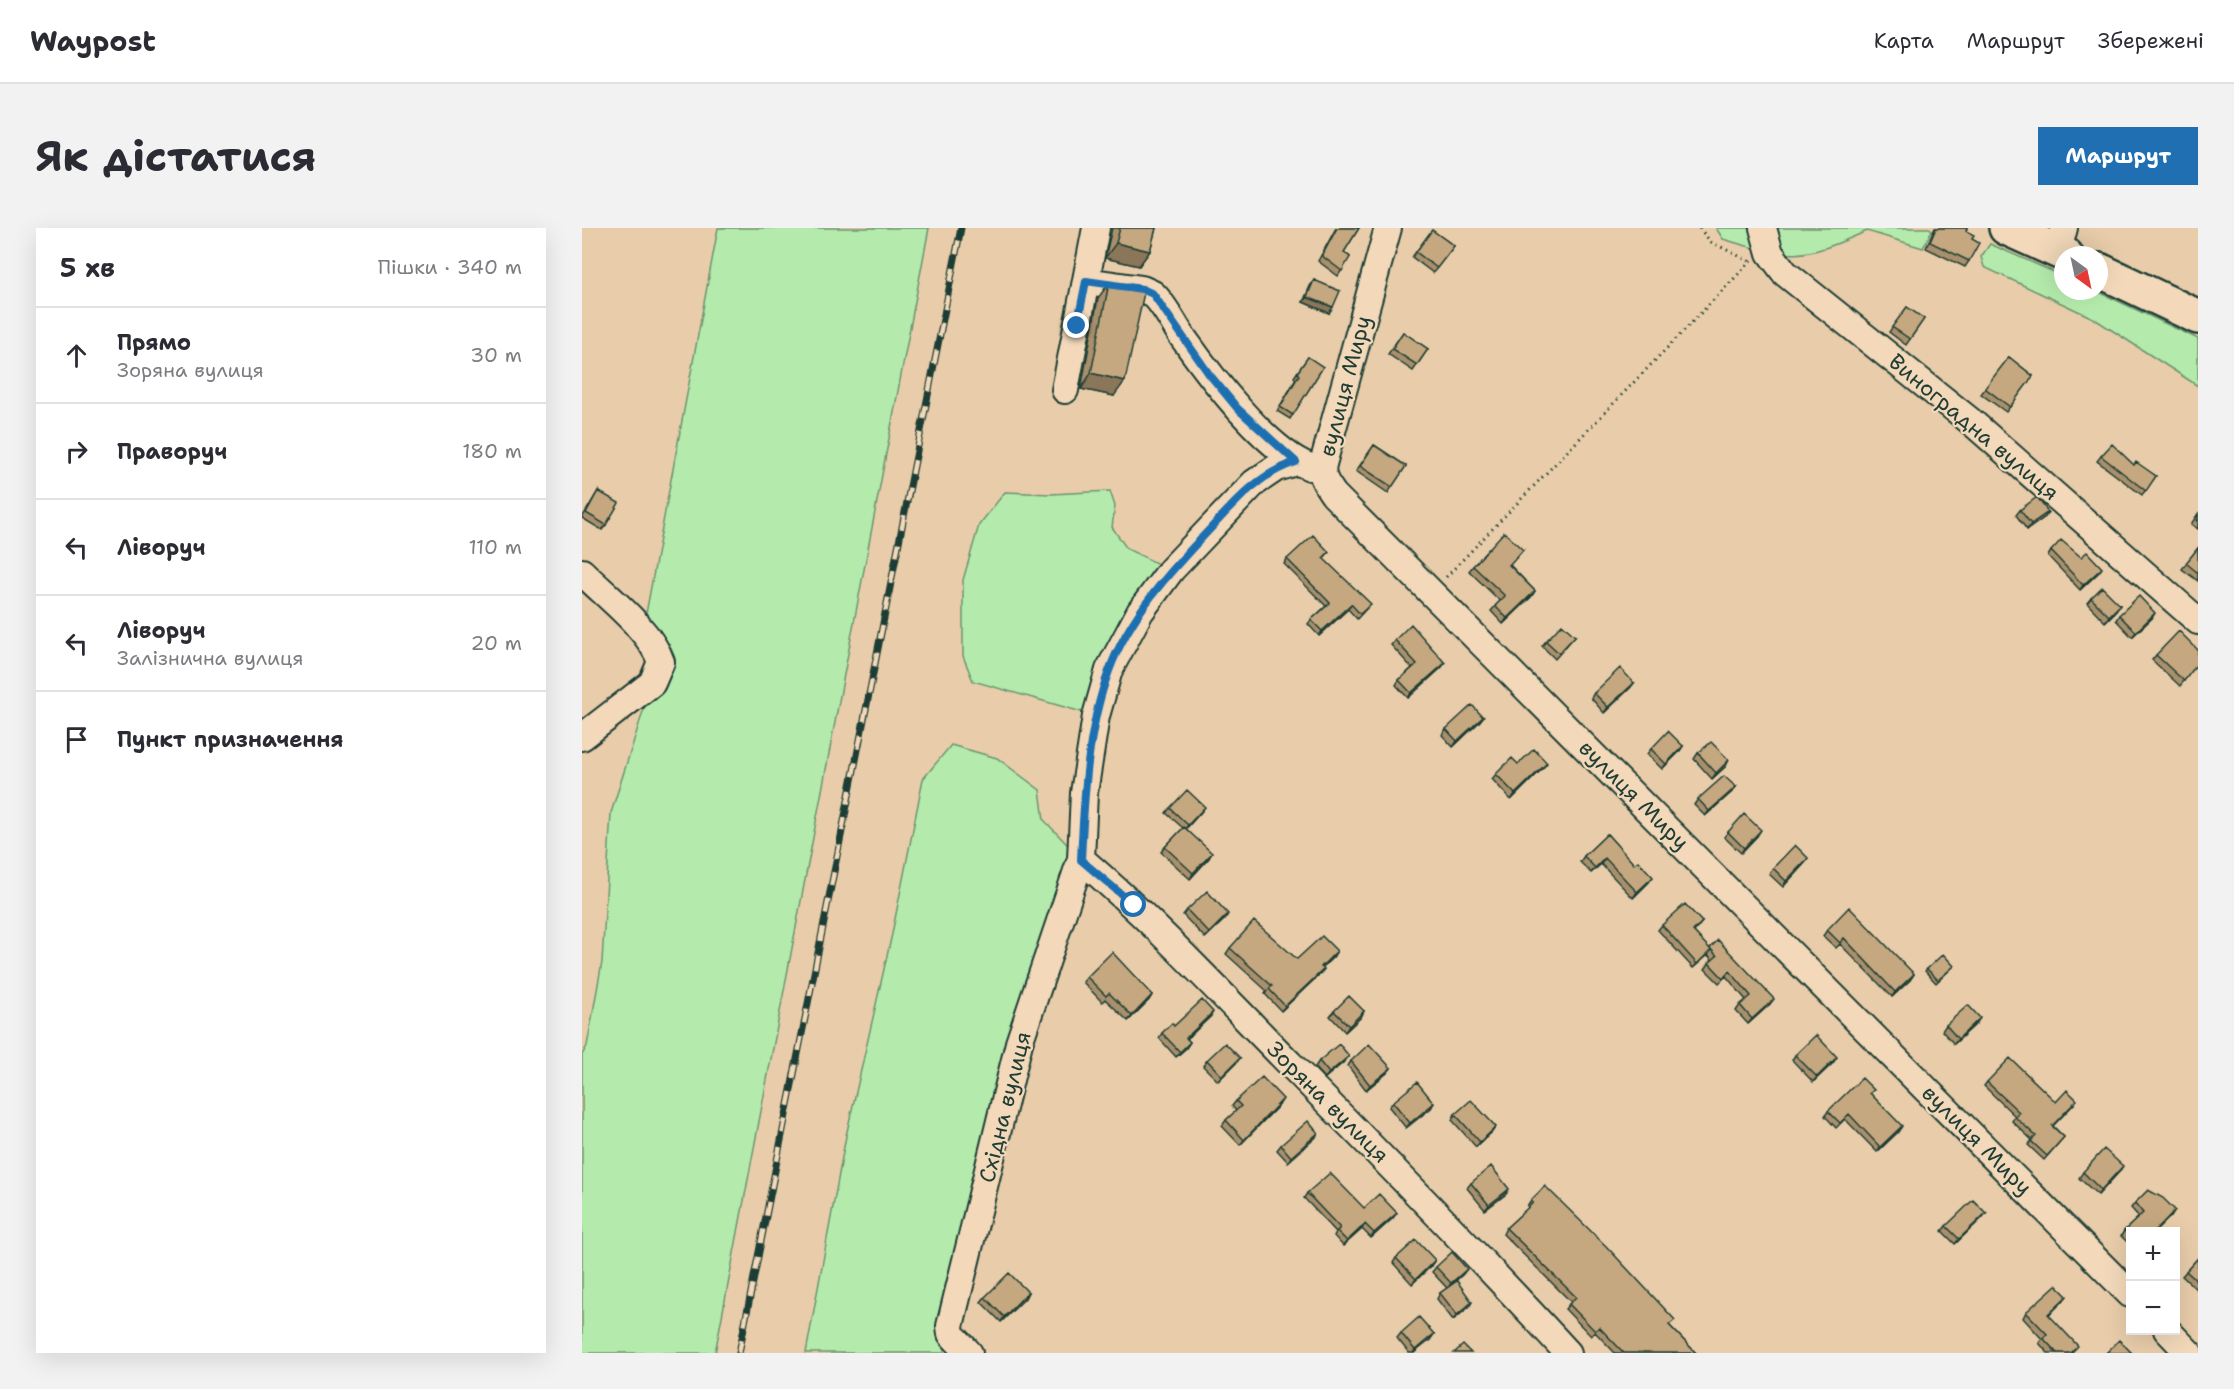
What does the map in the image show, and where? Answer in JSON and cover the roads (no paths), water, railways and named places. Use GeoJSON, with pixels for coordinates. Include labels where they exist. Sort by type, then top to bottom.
{"type":"FeatureCollection","features":[{"type":"Feature","properties":{"kind":"main road"},"geometry":{"type":"LineString","coordinates":[[2006,228],[2063,245]]}},
{"type":"Feature","properties":{"kind":"main road"},"geometry":{"type":"LineString","coordinates":[[2108,274],[2198,317]]}},
{"type":"Feature","properties":{"kind":"street"},"geometry":{"type":"LineString","coordinates":[[1065,390],[1096,228]]}},
{"type":"Feature","properties":{"kind":"street","name":"вулиця Миру"},"geometry":{"type":"LineString","coordinates":[[1388,228],[1322,471],[1325,482],[1334,495],[2126,1290]]}},
{"type":"Feature","properties":{"kind":"street","name":"Виноградна вулиця"},"geometry":{"type":"LineString","coordinates":[[1764,232],[1770,254],[1785,273],[1974,424],[2198,621]]}},
{"type":"Feature","properties":{"kind":"street"},"geometry":{"type":"LineString","coordinates":[[1086,281],[1142,289],[1153,294],[1223,392],[1296,462],[1322,471]]}},
{"type":"Feature","properties":{"kind":"street","name":"Східна вулиця"},"geometry":{"type":"LineString","coordinates":[[969,1353],[951,1334],[950,1326],[1019,1043],[1081,860],[1084,793],[1096,716],[1109,670],[1140,612],[1171,570],[1254,483],[1276,468],[1296,462]]}},
{"type":"Feature","properties":{"kind":"street"},"geometry":{"type":"LineString","coordinates":[[582,572],[645,634],[657,649],[661,662],[652,683],[582,737]]}},
{"type":"Feature","properties":{"kind":"street","name":"Зоряна вулиця"},"geometry":{"type":"LineString","coordinates":[[1081,860],[1134,905],[1194,963],[1467,1243],[1568,1353]]}},
{"type":"Feature","properties":{"kind":"railway"},"geometry":{"type":"LineString","coordinates":[[739,1353],[961,228]]}}]}
